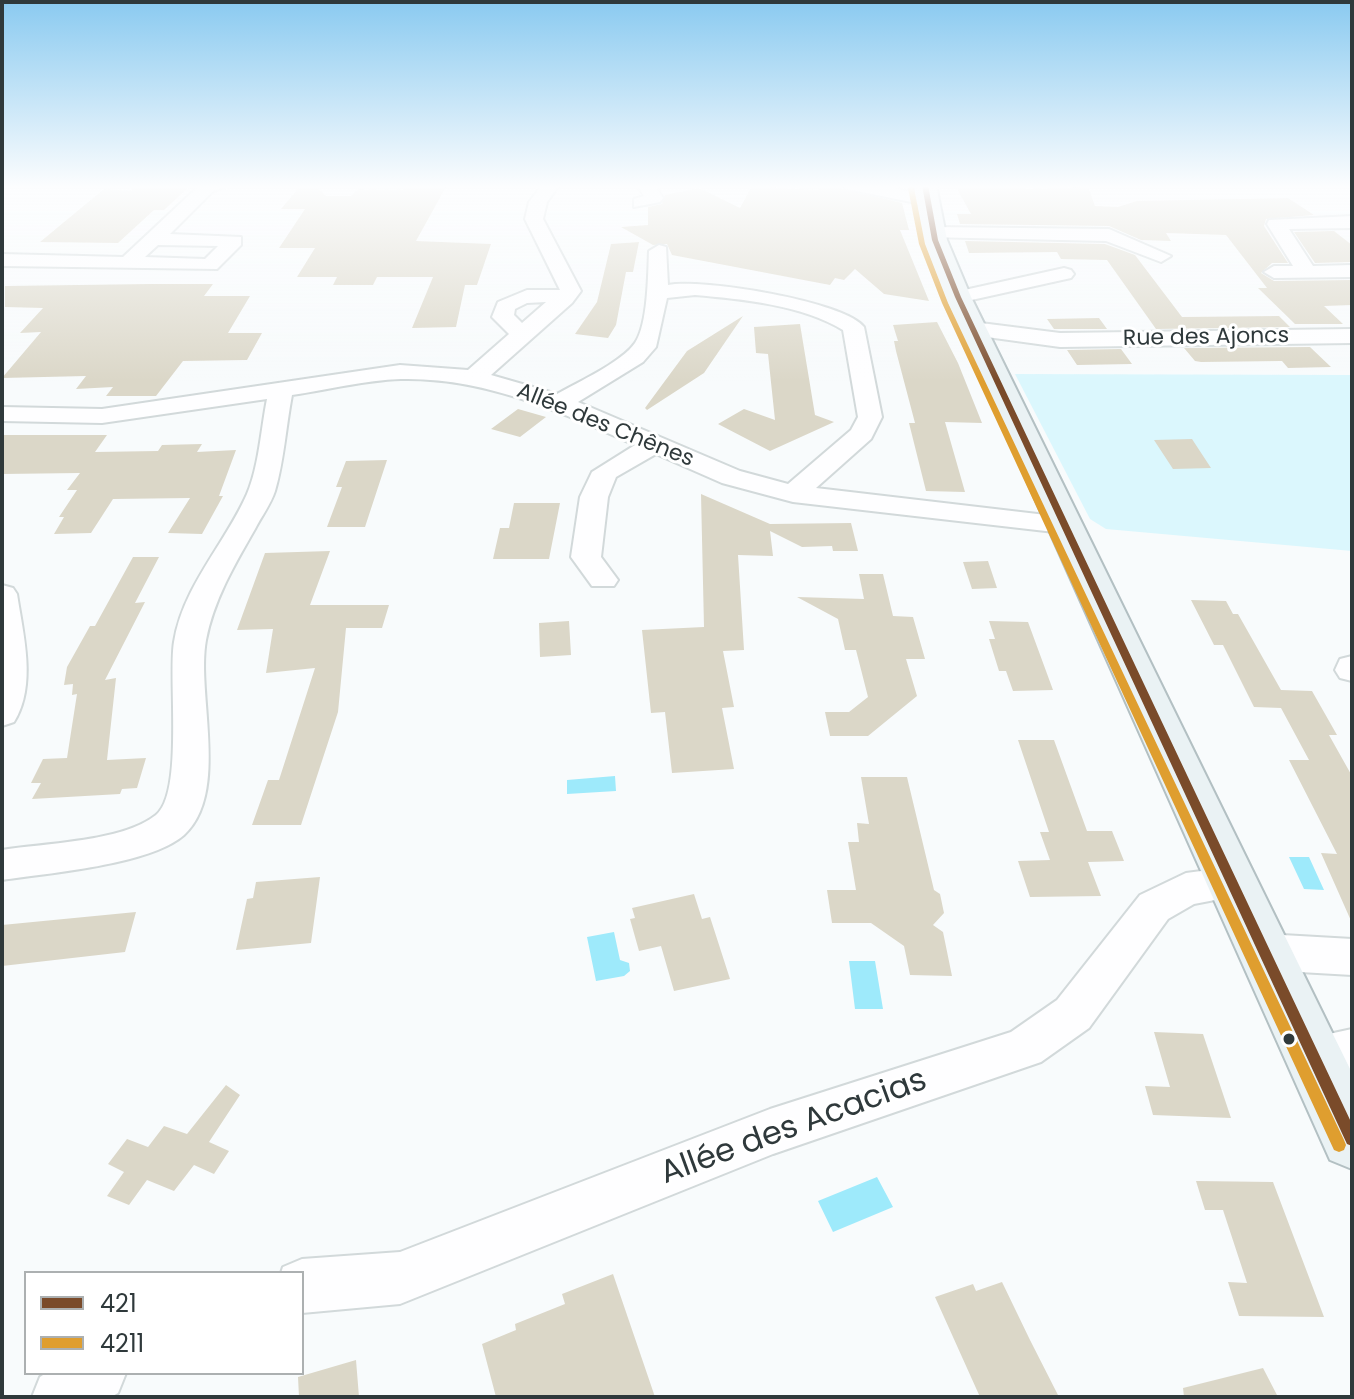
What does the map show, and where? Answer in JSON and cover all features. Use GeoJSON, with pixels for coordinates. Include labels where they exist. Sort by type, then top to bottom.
{"type":"FeatureCollection","features":[{"type":"Feature","properties":{"kind":"main road"},"geometry":{"type":"LineString","coordinates":[[944,250],[973,328],[1063,525],[1265,952],[1332,1052],[1352,1139]]}},
{"type":"Feature","properties":{"kind":"street"},"geometry":{"type":"LineString","coordinates":[[128,263],[143,250]]}},
{"type":"Feature","properties":{"kind":"street"},"geometry":{"type":"LineString","coordinates":[[2,260],[210,265],[225,250]]}},
{"type":"Feature","properties":{"kind":"street"},"geometry":{"type":"LineString","coordinates":[[474,377],[571,291],[550,250]]}},
{"type":"Feature","properties":{"kind":"street"},"geometry":{"type":"LineString","coordinates":[[1147,250],[1161,256]]}},
{"type":"Feature","properties":{"kind":"street"},"geometry":{"type":"LineString","coordinates":[[1293,250],[1307,272]]}},
{"type":"Feature","properties":{"kind":"street"},"geometry":{"type":"LineString","coordinates":[[560,403],[635,357],[648,342],[657,294],[659,251]]}},
{"type":"Feature","properties":{"kind":"street"},"geometry":{"type":"LineString","coordinates":[[1274,272],[1352,271]]}},
{"type":"Feature","properties":{"kind":"street"},"geometry":{"type":"LineString","coordinates":[[973,328],[1064,274]]}},
{"type":"Feature","properties":{"kind":"street"},"geometry":{"type":"LineString","coordinates":[[657,294],[672,288],[696,288],[833,315],[853,327],[870,417],[862,434],[793,494]]}},
{"type":"Feature","properties":{"kind":"street"},"geometry":{"type":"LineString","coordinates":[[523,335],[503,317],[505,306],[517,297],[565,299]]}},
{"type":"Feature","properties":{"kind":"street","name":"Rue des Ajoncs"},"geometry":{"type":"LineString","coordinates":[[973,328],[1060,340],[1352,336]]}},
{"type":"Feature","properties":{"kind":"street","name":"Rue des Ajoncs"},"geometry":{"type":"LineString","coordinates":[[973,328],[1060,340]]}},
{"type":"Feature","properties":{"kind":"street","name":"Allée des Chênes"},"geometry":{"type":"LineString","coordinates":[[2,414],[102,416],[400,372],[474,377],[560,403],[731,477],[793,494],[1063,525]]}},
{"type":"Feature","properties":{"kind":"street"},"geometry":{"type":"LineString","coordinates":[[2,865],[106,849],[149,837],[171,824],[184,805],[190,762],[190,641],[209,584],[261,493],[281,390]]}},
{"type":"Feature","properties":{"kind":"street"},"geometry":{"type":"LineString","coordinates":[[603,580],[586,557],[594,497],[605,472],[655,444]]}},
{"type":"Feature","properties":{"kind":"street"},"geometry":{"type":"LineString","coordinates":[[2,594],[11,667],[2,714]]}},
{"type":"Feature","properties":{"kind":"street","name":"Allée des Acacias"},"geometry":{"type":"LineString","coordinates":[[304,1286],[400,1278],[770,1132],[1025,1048],[1073,1014],[1154,907],[1186,889],[1232,883]]}},
{"type":"Feature","properties":{"kind":"street"},"geometry":{"type":"LineString","coordinates":[[1265,952],[1352,957]]}},
{"type":"Feature","properties":{"kind":"street"},"geometry":{"type":"LineString","coordinates":[[60,1397],[95,1375]]}},
{"type":"Feature","properties":{"kind":"shaded area"},"geometry":{"type":"Polygon","coordinates":[[[1015,374],[1352,375],[1352,551],[1106,529],[1090,519],[1015,374]]]}},
{"type":"Feature","properties":{"kind":"water"},"geometry":{"type":"Polygon","coordinates":[[[615,776],[616,791],[567,794],[567,780],[615,776]]]}},
{"type":"Feature","properties":{"kind":"water"},"geometry":{"type":"Polygon","coordinates":[[[1289,857],[1309,857],[1324,890],[1304,889],[1289,857]]]}},
{"type":"Feature","properties":{"kind":"water"},"geometry":{"type":"Polygon","coordinates":[[[614,932],[620,960],[629,963],[630,971],[624,976],[596,981],[587,937],[614,932]]]}},
{"type":"Feature","properties":{"kind":"water"},"geometry":{"type":"Polygon","coordinates":[[[849,961],[875,961],[883,1009],[855,1009],[849,961]]]}},
{"type":"Feature","properties":{"kind":"water"},"geometry":{"type":"Polygon","coordinates":[[[877,1177],[893,1207],[833,1232],[818,1201],[877,1177]]]}},
{"type":"Feature","properties":{"kind":"building"},"geometry":{"type":"Polygon","coordinates":[[[314,250],[489,250],[477,285],[465,285],[456,327],[412,328],[433,277],[377,277],[373,285],[333,285],[337,277],[297,277],[314,250]]]}},
{"type":"Feature","properties":{"kind":"building"},"geometry":{"type":"Polygon","coordinates":[[[609,250],[637,250],[633,272],[626,272],[616,325],[608,338],[575,334],[597,302],[609,250]]]}},
{"type":"Feature","properties":{"kind":"building"},"geometry":{"type":"Polygon","coordinates":[[[670,250],[908,250],[929,301],[884,294],[855,269],[844,280],[835,278],[830,285],[672,255],[670,250]]]}},
{"type":"Feature","properties":{"kind":"building"},"geometry":{"type":"Polygon","coordinates":[[[968,250],[1122,250],[1135,255],[1182,317],[1279,316],[1290,327],[1156,329],[1107,260],[1061,259],[1057,252],[969,253],[968,250]]]}},
{"type":"Feature","properties":{"kind":"building"},"geometry":{"type":"Polygon","coordinates":[[[1238,250],[1280,250],[1288,263],[1272,263],[1261,273],[1274,281],[1352,280],[1352,305],[1324,306],[1343,324],[1295,324],[1258,288],[1267,288],[1238,250]]]}},
{"type":"Feature","properties":{"kind":"building"},"geometry":{"type":"Polygon","coordinates":[[[1306,250],[1352,250],[1352,262],[1315,263],[1306,250]]]}},
{"type":"Feature","properties":{"kind":"building"},"geometry":{"type":"Polygon","coordinates":[[[213,284],[204,296],[250,296],[228,333],[262,333],[247,360],[183,361],[156,396],[106,396],[113,387],[76,389],[86,376],[2,378],[41,332],[20,333],[43,308],[5,307],[5,286],[213,284]]]}},
{"type":"Feature","properties":{"kind":"building"},"geometry":{"type":"Polygon","coordinates":[[[743,316],[704,373],[647,410],[645,408],[687,351],[743,316]]]}},
{"type":"Feature","properties":{"kind":"building"},"geometry":{"type":"Polygon","coordinates":[[[1099,318],[1107,329],[1054,329],[1047,319],[1099,318]]]}},
{"type":"Feature","properties":{"kind":"building"},"geometry":{"type":"Polygon","coordinates":[[[937,322],[958,363],[982,423],[945,422],[965,492],[926,491],[909,423],[915,423],[894,341],[898,341],[893,325],[937,322]]]}},
{"type":"Feature","properties":{"kind":"building"},"geometry":{"type":"Polygon","coordinates":[[[800,324],[815,415],[834,422],[770,451],[718,424],[744,409],[775,420],[768,354],[756,353],[754,327],[800,324]]]}},
{"type":"Feature","properties":{"kind":"building"},"geometry":{"type":"Polygon","coordinates":[[[1310,347],[1331,367],[1288,368],[1282,361],[1201,362],[1195,361],[1184,348],[1310,347]]]}},
{"type":"Feature","properties":{"kind":"building"},"geometry":{"type":"Polygon","coordinates":[[[1121,349],[1132,364],[1077,365],[1067,350],[1121,349]]]}},
{"type":"Feature","properties":{"kind":"building"},"geometry":{"type":"Polygon","coordinates":[[[518,409],[546,417],[520,437],[491,429],[518,409]]]}},
{"type":"Feature","properties":{"kind":"building"},"geometry":{"type":"Polygon","coordinates":[[[2,435],[107,435],[95,452],[158,451],[162,445],[202,444],[197,452],[236,450],[219,496],[223,496],[202,534],[168,533],[190,498],[113,499],[91,533],[54,534],[64,517],[59,517],[77,490],[67,490],[80,473],[2,474],[2,435]]]}},
{"type":"Feature","properties":{"kind":"building"},"geometry":{"type":"Polygon","coordinates":[[[1192,439],[1211,468],[1173,469],[1154,440],[1192,439]]]}},
{"type":"Feature","properties":{"kind":"building"},"geometry":{"type":"Polygon","coordinates":[[[387,460],[365,527],[327,527],[342,487],[336,487],[346,461],[387,460]]]}},
{"type":"Feature","properties":{"kind":"building"},"geometry":{"type":"Polygon","coordinates":[[[701,494],[770,524],[851,523],[858,551],[833,551],[832,546],[802,547],[770,531],[773,556],[738,555],[744,650],[723,651],[734,707],[722,708],[734,769],[672,773],[665,712],[651,713],[642,630],[704,627],[701,494]]]}},
{"type":"Feature","properties":{"kind":"building"},"geometry":{"type":"Polygon","coordinates":[[[514,503],[560,503],[549,559],[493,559],[500,528],[509,528],[514,503]]]}},
{"type":"Feature","properties":{"kind":"building"},"geometry":{"type":"Polygon","coordinates":[[[330,551],[310,605],[389,605],[382,628],[346,628],[338,712],[301,825],[252,825],[268,780],[279,780],[315,668],[266,673],[273,629],[237,630],[265,553],[330,551]]]}},
{"type":"Feature","properties":{"kind":"building"},"geometry":{"type":"Polygon","coordinates":[[[133,557],[159,557],[135,603],[145,602],[105,680],[116,678],[107,760],[146,758],[137,788],[122,789],[120,794],[32,799],[41,783],[31,783],[43,759],[67,758],[77,694],[72,695],[73,684],[64,685],[67,667],[90,626],[95,626],[133,557]]]}},
{"type":"Feature","properties":{"kind":"building"},"geometry":{"type":"Polygon","coordinates":[[[988,561],[997,588],[972,589],[963,562],[988,561]]]}},
{"type":"Feature","properties":{"kind":"building"},"geometry":{"type":"Polygon","coordinates":[[[859,574],[883,574],[893,616],[913,617],[925,659],[906,659],[917,696],[868,736],[830,736],[825,712],[849,712],[868,697],[856,650],[845,650],[838,619],[797,597],[864,599],[859,574]]]}},
{"type":"Feature","properties":{"kind":"building"},"geometry":{"type":"Polygon","coordinates":[[[1191,600],[1226,601],[1233,614],[1238,614],[1281,690],[1312,691],[1337,735],[1329,735],[1352,776],[1352,923],[1321,853],[1337,854],[1289,760],[1309,760],[1281,708],[1254,707],[1223,645],[1214,645],[1191,600]]]}},
{"type":"Feature","properties":{"kind":"building"},"geometry":{"type":"Polygon","coordinates":[[[569,621],[571,655],[540,657],[539,623],[569,621]]]}},
{"type":"Feature","properties":{"kind":"building"},"geometry":{"type":"Polygon","coordinates":[[[989,621],[1028,622],[1053,690],[1013,691],[1006,671],[999,671],[989,639],[995,639],[989,621]]]}},
{"type":"Feature","properties":{"kind":"building"},"geometry":{"type":"Polygon","coordinates":[[[1018,740],[1054,740],[1087,831],[1112,831],[1124,861],[1088,862],[1101,896],[1030,897],[1018,861],[1050,860],[1040,832],[1049,832],[1018,740]]]}},
{"type":"Feature","properties":{"kind":"building"},"geometry":{"type":"Polygon","coordinates":[[[861,777],[907,777],[934,890],[940,894],[944,913],[933,925],[943,932],[952,976],[910,975],[904,946],[871,923],[832,923],[827,890],[856,890],[848,842],[859,842],[857,823],[869,824],[861,777]]]}},
{"type":"Feature","properties":{"kind":"building"},"geometry":{"type":"Polygon","coordinates":[[[320,877],[311,943],[236,950],[247,899],[253,898],[256,882],[320,877]]]}},
{"type":"Feature","properties":{"kind":"building"},"geometry":{"type":"Polygon","coordinates":[[[694,894],[702,919],[710,917],[730,979],[674,991],[661,946],[639,951],[630,919],[635,918],[632,908],[694,894]]]}},
{"type":"Feature","properties":{"kind":"building"},"geometry":{"type":"Polygon","coordinates":[[[136,912],[125,952],[2,966],[2,925],[136,912]]]}},
{"type":"Feature","properties":{"kind":"building"},"geometry":{"type":"Polygon","coordinates":[[[1154,1032],[1203,1034],[1231,1118],[1153,1115],[1145,1086],[1170,1087],[1154,1032]]]}},
{"type":"Feature","properties":{"kind":"building"},"geometry":{"type":"Polygon","coordinates":[[[226,1085],[240,1095],[209,1142],[229,1151],[214,1174],[194,1165],[174,1191],[147,1180],[129,1205],[107,1196],[124,1172],[108,1164],[127,1139],[148,1147],[164,1126],[187,1134],[226,1085]]]}},
{"type":"Feature","properties":{"kind":"building"},"geometry":{"type":"Polygon","coordinates":[[[1196,1181],[1273,1182],[1324,1317],[1239,1316],[1228,1282],[1247,1283],[1223,1210],[1205,1210],[1196,1181]]]}},
{"type":"Feature","properties":{"kind":"building"},"geometry":{"type":"Polygon","coordinates":[[[613,1274],[655,1397],[496,1397],[482,1344],[516,1330],[515,1324],[565,1304],[562,1294],[613,1274]]]}},
{"type":"Feature","properties":{"kind":"building"},"geometry":{"type":"Polygon","coordinates":[[[1002,1282],[1059,1397],[980,1397],[935,1297],[973,1284],[976,1291],[1002,1282]]]}},
{"type":"Feature","properties":{"kind":"building"},"geometry":{"type":"Polygon","coordinates":[[[356,1360],[359,1397],[299,1397],[298,1377],[356,1360]]]}},
{"type":"Feature","properties":{"kind":"building"},"geometry":{"type":"Polygon","coordinates":[[[1263,1368],[1278,1397],[1184,1397],[1183,1388],[1263,1368]]]}},
{"type":"Feature","properties":{"kind":"transit line","name":"4211"},"geometry":{"type":"LineString","coordinates":[[924,250],[945,303],[1339,1145]]}},
{"type":"Feature","properties":{"kind":"transit line","name":"421"},"geometry":{"type":"LineString","coordinates":[[939,250],[958,297],[1352,1139]]}}]}
